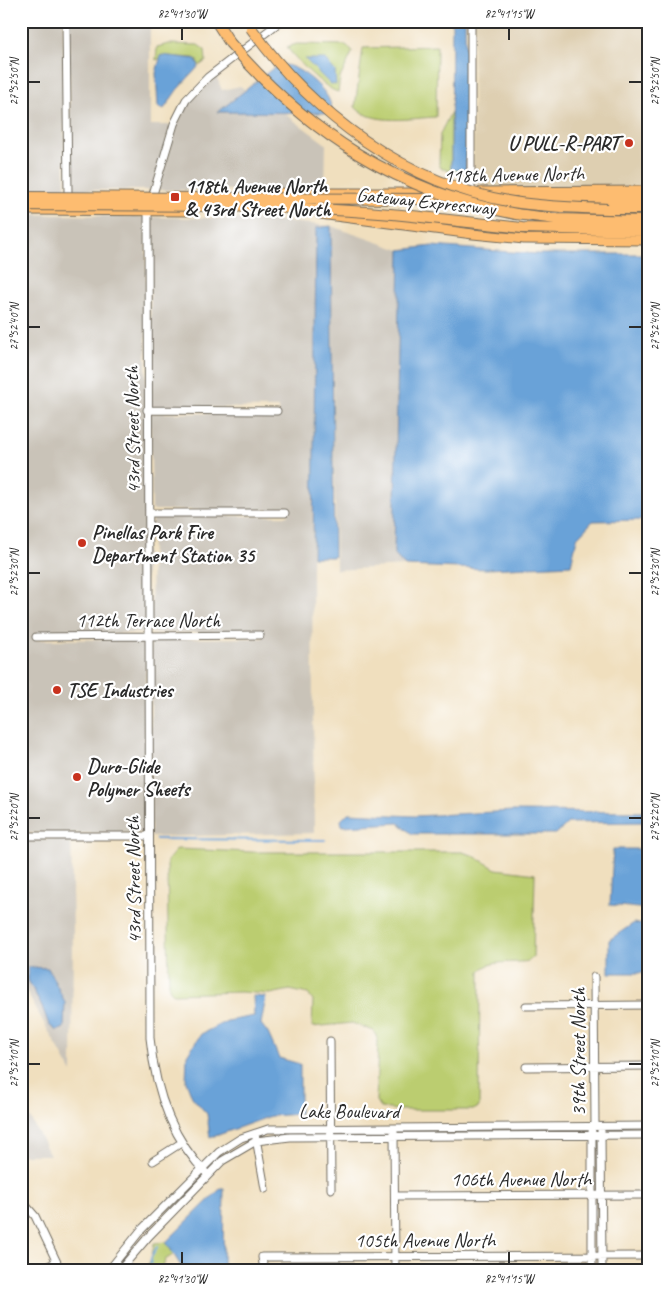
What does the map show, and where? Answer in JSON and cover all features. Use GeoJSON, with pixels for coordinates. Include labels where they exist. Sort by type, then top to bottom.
{"type":"FeatureCollection","features":[{"type":"Feature","properties":{"kind":"highway","name":"Gateway Expressway"},"geometry":{"type":"LineString","coordinates":[[216,21],[230,43],[257,74],[291,107],[350,150],[432,192],[516,214],[568,220],[648,222]]}},
{"type":"Feature","properties":{"kind":"highway","name":"Gateway Expressway"},"geometry":{"type":"LineString","coordinates":[[248,25],[286,73],[330,115],[377,148],[420,171],[466,190],[512,202],[608,209],[648,209]]}},
{"type":"Feature","properties":{"kind":"highway","name":"Gateway Expressway"},"geometry":{"type":"LineString","coordinates":[[21,195],[648,200]]}},
{"type":"Feature","properties":{"kind":"highway","name":"Gateway Expressway"},"geometry":{"type":"LineString","coordinates":[[21,205],[256,206],[348,210],[522,228],[648,232]]}},
{"type":"Feature","properties":{"kind":"main road","name":"118th Avenue North"},"geometry":{"type":"LineString","coordinates":[[21,195],[648,191]]}},
{"type":"Feature","properties":{"kind":"main road"},"geometry":{"type":"LineString","coordinates":[[21,210],[310,212],[508,238],[648,240]]}},
{"type":"Feature","properties":{"kind":"street"},"geometry":{"type":"LineString","coordinates":[[66,21],[68,194]]}},
{"type":"Feature","properties":{"kind":"street","name":"43rd Street North"},"geometry":{"type":"LineString","coordinates":[[208,1175],[181,1143],[164,1102],[151,1044],[148,836],[148,210],[155,194],[174,124],[186,100],[208,77],[281,21]]}},
{"type":"Feature","properties":{"kind":"street"},"geometry":{"type":"LineString","coordinates":[[470,21],[471,193]]}},
{"type":"Feature","properties":{"kind":"street"},"geometry":{"type":"LineString","coordinates":[[147,410],[277,411]]}},
{"type":"Feature","properties":{"kind":"street"},"geometry":{"type":"LineString","coordinates":[[149,513],[285,513]]}},
{"type":"Feature","properties":{"kind":"street","name":"112th Terrace North"},"geometry":{"type":"LineString","coordinates":[[36,637],[260,635]]}},
{"type":"Feature","properties":{"kind":"street"},"geometry":{"type":"LineString","coordinates":[[21,836],[148,836]]}},
{"type":"Feature","properties":{"kind":"street","name":"39th Street North"},"geometry":{"type":"LineString","coordinates":[[592,1271],[592,1135],[596,1126],[594,977]]}},
{"type":"Feature","properties":{"kind":"street"},"geometry":{"type":"LineString","coordinates":[[526,1006],[648,1006]]}},
{"type":"Feature","properties":{"kind":"street"},"geometry":{"type":"LineString","coordinates":[[330,1041],[331,1189]]}},
{"type":"Feature","properties":{"kind":"street"},"geometry":{"type":"LineString","coordinates":[[526,1067],[648,1066]]}},
{"type":"Feature","properties":{"kind":"street","name":"39th Street North"},"geometry":{"type":"LineString","coordinates":[[596,1126],[601,1135],[602,1271]]}},
{"type":"Feature","properties":{"kind":"street","name":"Lake Boulevard"},"geometry":{"type":"LineString","coordinates":[[108,1271],[141,1230],[201,1169],[230,1144],[255,1133],[282,1127],[648,1126]]}},
{"type":"Feature","properties":{"kind":"street"},"geometry":{"type":"LineString","coordinates":[[394,1127],[395,1271]]}},
{"type":"Feature","properties":{"kind":"street"},"geometry":{"type":"LineString","coordinates":[[255,1133],[265,1188]]}},
{"type":"Feature","properties":{"kind":"street","name":"Lake Boulevard"},"geometry":{"type":"LineString","coordinates":[[119,1271],[149,1236],[208,1175],[236,1151],[256,1141],[271,1138],[331,1136],[648,1135]]}},
{"type":"Feature","properties":{"kind":"street"},"geometry":{"type":"LineString","coordinates":[[152,1161],[181,1143]]}},
{"type":"Feature","properties":{"kind":"street","name":"106th Avenue North"},"geometry":{"type":"LineString","coordinates":[[395,1196],[648,1195]]}},
{"type":"Feature","properties":{"kind":"street"},"geometry":{"type":"LineString","coordinates":[[21,1200],[35,1216],[62,1271]]}},
{"type":"Feature","properties":{"kind":"street","name":"105th Avenue North"},"geometry":{"type":"LineString","coordinates":[[264,1271],[262,1257],[648,1256]]}},
{"type":"Feature","properties":{"kind":"street"},"geometry":{"type":"LineString","coordinates":[[38,1271],[56,1262]]}},
{"type":"Feature","properties":{"kind":"shaded area"},"geometry":{"type":"Polygon","coordinates":[[[21,21],[63,21],[65,190],[21,190],[21,21]]]}},
{"type":"Feature","properties":{"kind":"shaded area"},"geometry":{"type":"Polygon","coordinates":[[[69,21],[150,21],[150,125],[171,125],[153,190],[71,190],[69,21]]]}},
{"type":"Feature","properties":{"kind":"shaded area"},"geometry":{"type":"Polygon","coordinates":[[[465,21],[468,21],[469,187],[460,184],[460,169],[466,168],[465,21]]]}},
{"type":"Feature","properties":{"kind":"shaded area"},"geometry":{"type":"Polygon","coordinates":[[[473,21],[648,21],[648,188],[474,189],[473,21]]]}},
{"type":"Feature","properties":{"kind":"shaded area"},"geometry":{"type":"Polygon","coordinates":[[[228,66],[217,78],[222,90],[240,86],[246,90],[219,112],[281,111],[326,144],[325,190],[158,190],[177,125],[186,106],[228,66]]]}},
{"type":"Feature","properties":{"kind":"shaded area"},"geometry":{"type":"Polygon","coordinates":[[[21,214],[146,217],[146,633],[34,634],[34,640],[146,639],[145,833],[21,833],[21,214]]]}},
{"type":"Feature","properties":{"kind":"shaded area"},"geometry":{"type":"Polygon","coordinates":[[[151,217],[261,219],[331,226],[316,228],[312,573],[314,833],[151,837],[151,639],[263,638],[263,632],[151,633],[152,516],[288,516],[288,510],[152,510],[150,413],[279,414],[279,408],[150,407],[151,217]]]}},
{"type":"Feature","properties":{"kind":"shaded area"},"geometry":{"type":"Polygon","coordinates":[[[331,226],[400,250],[394,554],[405,566],[336,570],[331,226]]]}},
{"type":"Feature","properties":{"kind":"shaded area"},"geometry":{"type":"Polygon","coordinates":[[[21,839],[71,839],[73,932],[72,1073],[21,982],[21,839]],[[48,969],[28,980],[42,1006],[49,1025],[64,1028],[65,1002],[48,969]]]}},
{"type":"Feature","properties":{"kind":"shaded area"},"geometry":{"type":"Polygon","coordinates":[[[21,1101],[50,1155],[21,1155],[21,1101]]]}},
{"type":"Feature","properties":{"kind":"green space"},"geometry":{"type":"Polygon","coordinates":[[[169,44],[198,45],[205,50],[206,61],[199,66],[194,58],[165,56],[156,60],[157,47],[169,44]]]}},
{"type":"Feature","properties":{"kind":"green space"},"geometry":{"type":"Polygon","coordinates":[[[297,44],[346,45],[353,51],[340,78],[338,92],[332,90],[318,79],[287,47],[297,44]]]}},
{"type":"Feature","properties":{"kind":"green space"},"geometry":{"type":"Polygon","coordinates":[[[437,46],[436,117],[382,119],[363,113],[355,107],[363,48],[437,46]]]}},
{"type":"Feature","properties":{"kind":"green space"},"geometry":{"type":"Polygon","coordinates":[[[451,112],[451,170],[460,169],[460,174],[441,168],[439,164],[440,134],[451,112]]]}},
{"type":"Feature","properties":{"kind":"green space"},"geometry":{"type":"Polygon","coordinates":[[[177,849],[251,852],[462,852],[472,855],[496,869],[535,874],[533,957],[529,961],[523,962],[496,963],[484,967],[480,971],[479,1107],[473,1110],[398,1110],[381,1108],[376,1101],[378,1041],[374,1031],[352,1023],[312,1027],[313,1000],[308,994],[290,990],[270,994],[240,992],[173,994],[169,988],[167,861],[177,849]]]}},
{"type":"Feature","properties":{"kind":"green space"},"geometry":{"type":"Polygon","coordinates":[[[166,1242],[174,1254],[165,1260],[162,1271],[140,1271],[149,1263],[154,1243],[166,1242]]]}},
{"type":"Feature","properties":{"kind":"water"},"geometry":{"type":"Polygon","coordinates":[[[452,21],[465,21],[466,169],[451,170],[452,21]]]}},
{"type":"Feature","properties":{"kind":"water"},"geometry":{"type":"Polygon","coordinates":[[[161,55],[196,59],[199,66],[177,90],[164,109],[158,107],[156,73],[161,55]]]}},
{"type":"Feature","properties":{"kind":"water"},"geometry":{"type":"Polygon","coordinates":[[[305,59],[325,59],[335,71],[336,85],[330,84],[305,59]]]}},
{"type":"Feature","properties":{"kind":"water"},"geometry":{"type":"Polygon","coordinates":[[[284,65],[298,70],[321,88],[327,95],[330,103],[331,109],[327,113],[218,112],[272,69],[284,65]]]}},
{"type":"Feature","properties":{"kind":"water"},"geometry":{"type":"Polygon","coordinates":[[[331,226],[334,557],[313,557],[316,228],[331,226]]]}},
{"type":"Feature","properties":{"kind":"water"},"geometry":{"type":"Polygon","coordinates":[[[432,246],[538,254],[648,254],[648,520],[593,521],[577,538],[571,565],[487,569],[405,566],[394,554],[400,250],[432,246]]]}},
{"type":"Feature","properties":{"kind":"water"},"geometry":{"type":"Polygon","coordinates":[[[513,811],[648,812],[648,822],[568,823],[556,834],[412,834],[399,823],[342,826],[341,820],[348,813],[415,816],[513,811]]]}},
{"type":"Feature","properties":{"kind":"water"},"geometry":{"type":"Polygon","coordinates":[[[613,849],[648,849],[648,909],[610,905],[613,849]]]}},
{"type":"Feature","properties":{"kind":"water"},"geometry":{"type":"Polygon","coordinates":[[[634,923],[648,926],[648,973],[609,973],[609,940],[634,923]]]}},
{"type":"Feature","properties":{"kind":"water"},"geometry":{"type":"Polygon","coordinates":[[[28,967],[48,968],[65,1002],[64,1028],[57,1031],[49,1025],[42,1006],[28,980],[28,967]]]}},
{"type":"Feature","properties":{"kind":"water"},"geometry":{"type":"Polygon","coordinates":[[[253,996],[266,997],[261,1024],[268,1033],[279,1058],[300,1064],[300,1114],[271,1116],[210,1138],[207,1114],[192,1097],[186,1081],[187,1055],[201,1034],[227,1021],[254,1016],[253,996]]]}},
{"type":"Feature","properties":{"kind":"water"},"geometry":{"type":"Polygon","coordinates":[[[221,1188],[224,1188],[223,1271],[184,1271],[166,1242],[221,1188]]]}},
{"type":"Feature","properties":{"kind":"waterway"},"geometry":{"type":"LineString","coordinates":[[156,839],[325,840]]}},
{"type":"Feature","properties":{"kind":"waterway"},"geometry":{"type":"LineString","coordinates":[[150,1271],[151,1258],[157,1247]]}},
{"type":"Feature","properties":{"kind":"place","name":"U PULL-R-PART"},"geometry":{"type":"Point","coordinates":[629,143]}},
{"type":"Feature","properties":{"kind":"place","name":"118th Avenue North & 43rd Street North"},"geometry":{"type":"Point","coordinates":[175,197]}},
{"type":"Feature","properties":{"kind":"place","name":"Pinellas Park Fire Department Station 35"},"geometry":{"type":"Point","coordinates":[82,543]}},
{"type":"Feature","properties":{"kind":"place","name":"TSE Industries"},"geometry":{"type":"Point","coordinates":[57,690]}},
{"type":"Feature","properties":{"kind":"place","name":"Duro-Glide Polymer Sheets"},"geometry":{"type":"Point","coordinates":[77,777]}}]}
